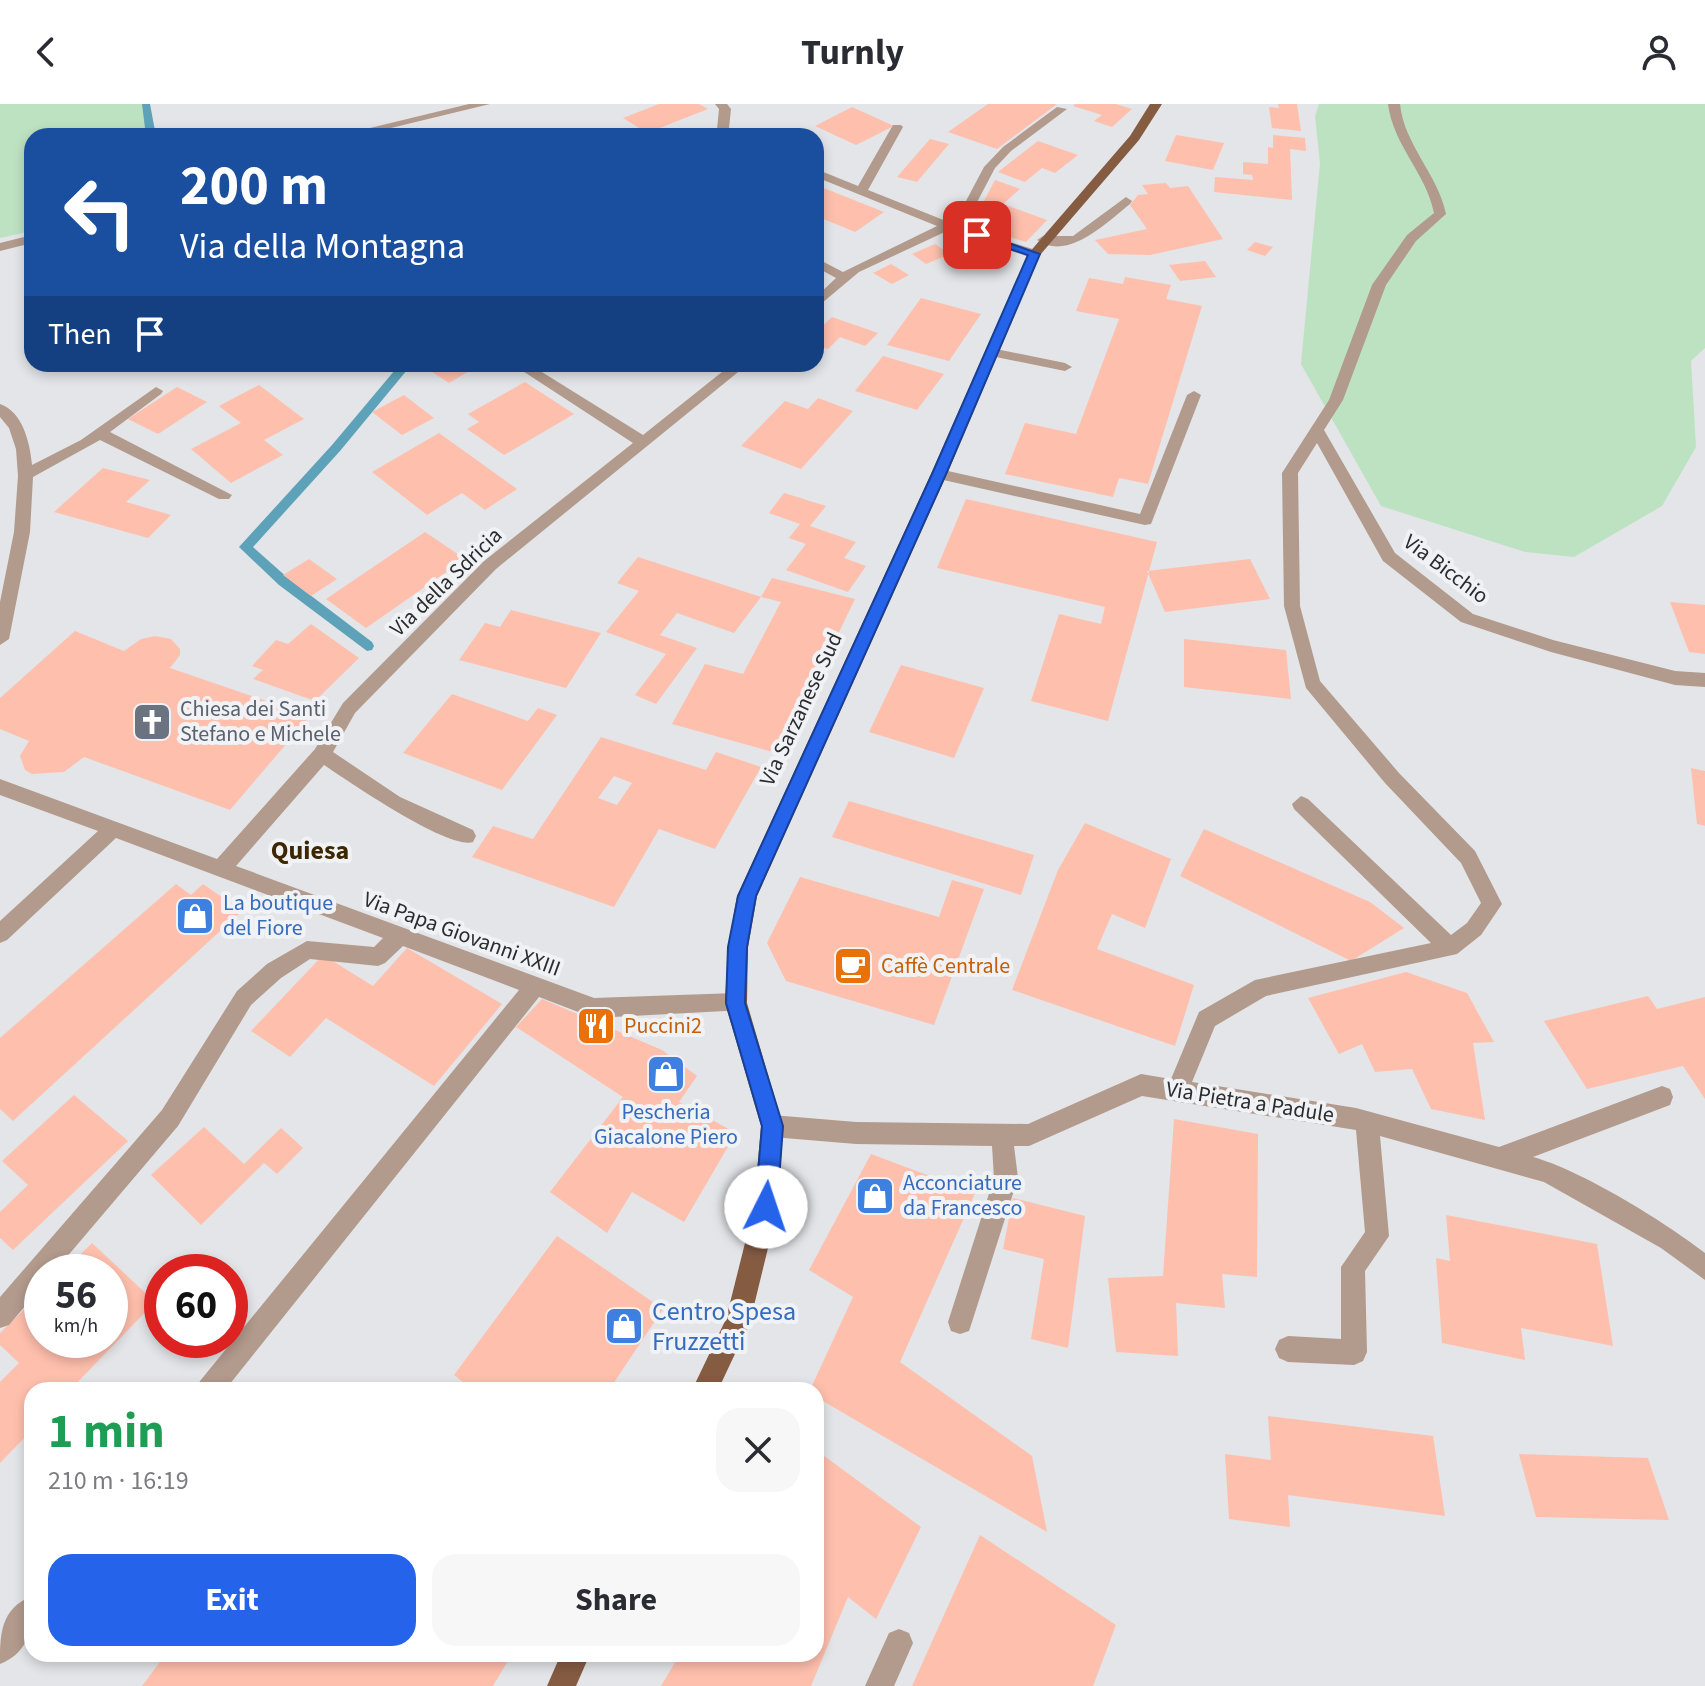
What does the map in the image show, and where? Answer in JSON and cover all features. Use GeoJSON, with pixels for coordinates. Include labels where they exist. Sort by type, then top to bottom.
{"type":"FeatureCollection","features":[{"type":"Feature","properties":{"kind":"main road","name":"Via Sarzanese Sud"},"geometry":{"type":"LineString","coordinates":[[709,1382],[738,1322],[766,1207],[772,1126],[736,1003],[738,947],[747,896],[1039,247],[1135,138],[1156,104]]}},
{"type":"Feature","properties":{"kind":"main road"},"geometry":{"type":"LineString","coordinates":[[561,1686],[572,1662]]}},
{"type":"Feature","properties":{"kind":"street"},"geometry":{"type":"LineString","coordinates":[[378,128],[484,104]]}},
{"type":"Feature","properties":{"kind":"street"},"geometry":{"type":"LineString","coordinates":[[721,104],[725,109],[723,128]]}},
{"type":"Feature","properties":{"kind":"street"},"geometry":{"type":"LineString","coordinates":[[1177,1091],[1207,1019],[1262,987],[1450,948],[1474,929],[1492,904],[1468,857],[1392,778],[1312,683],[1292,606],[1290,473],[1318,432],[1341,389],[1379,285],[1411,238],[1440,214],[1439,193],[1407,144],[1394,104]]}},
{"type":"Feature","properties":{"kind":"street"},"geometry":{"type":"LineString","coordinates":[[824,297],[854,269],[948,226],[971,203],[990,167],[1007,149],[1061,109]]}},
{"type":"Feature","properties":{"kind":"street"},"geometry":{"type":"LineString","coordinates":[[861,192],[897,127]]}},
{"type":"Feature","properties":{"kind":"street"},"geometry":{"type":"LineString","coordinates":[[824,176],[948,226],[1039,247],[1076,240],[1126,201]]}},
{"type":"Feature","properties":{"kind":"street"},"geometry":{"type":"LineString","coordinates":[[0,247],[24,241]]}},
{"type":"Feature","properties":{"kind":"street"},"geometry":{"type":"LineString","coordinates":[[824,266],[845,278]]}},
{"type":"Feature","properties":{"kind":"street"},"geometry":{"type":"LineString","coordinates":[[991,352],[1065,367]]}},
{"type":"Feature","properties":{"kind":"street"},"geometry":{"type":"LineString","coordinates":[[532,372],[643,442]]}},
{"type":"Feature","properties":{"kind":"street","name":"Via della Sdricia"},"geometry":{"type":"LineString","coordinates":[[220,870],[322,754],[349,708],[490,565],[731,372]]}},
{"type":"Feature","properties":{"kind":"street"},"geometry":{"type":"LineString","coordinates":[[25,475],[99,433],[156,391]]}},
{"type":"Feature","properties":{"kind":"street"},"geometry":{"type":"LineString","coordinates":[[939,474],[1145,520],[1194,395]]}},
{"type":"Feature","properties":{"kind":"street"},"geometry":{"type":"LineString","coordinates":[[0,408],[16,428],[25,475],[23,536],[0,639]]}},
{"type":"Feature","properties":{"kind":"street","name":"Via Bicchio"},"geometry":{"type":"LineString","coordinates":[[1318,432],[1389,557],[1467,618],[1551,646],[1675,678],[1705,680]]}},
{"type":"Feature","properties":{"kind":"street"},"geometry":{"type":"LineString","coordinates":[[99,433],[224,495]]}},
{"type":"Feature","properties":{"kind":"street"},"geometry":{"type":"LineString","coordinates":[[322,754],[393,802],[466,836]]}},
{"type":"Feature","properties":{"kind":"street","name":"Via Papa Giovanni XXIII"},"geometry":{"type":"LineString","coordinates":[[0,787],[111,831],[594,1008],[736,1003]]}},
{"type":"Feature","properties":{"kind":"street"},"geometry":{"type":"LineString","coordinates":[[1301,804],[1450,948]]}},
{"type":"Feature","properties":{"kind":"street"},"geometry":{"type":"LineString","coordinates":[[0,934],[111,831]]}},
{"type":"Feature","properties":{"kind":"street"},"geometry":{"type":"LineString","coordinates":[[0,1316],[170,1118],[244,998],[274,971],[307,950],[352,952],[378,957],[399,936]]}},
{"type":"Feature","properties":{"kind":"street"},"geometry":{"type":"LineString","coordinates":[[215,1382],[535,986]]}},
{"type":"Feature","properties":{"kind":"street","name":"Via Pietra a Padule"},"geometry":{"type":"LineString","coordinates":[[772,1126],[856,1133],[1029,1135],[1141,1085],[1367,1122],[1548,1172],[1669,1240],[1705,1268]]}},
{"type":"Feature","properties":{"kind":"street"},"geometry":{"type":"LineString","coordinates":[[1500,1158],[1662,1097]]}},
{"type":"Feature","properties":{"kind":"street"},"geometry":{"type":"LineString","coordinates":[[1288,1349],[1354,1352],[1353,1267],[1377,1236],[1367,1122]]}},
{"type":"Feature","properties":{"kind":"street"},"geometry":{"type":"LineString","coordinates":[[960,1322],[1006,1178],[1002,1135]]}},
{"type":"Feature","properties":{"kind":"street"},"geometry":{"type":"LineString","coordinates":[[0,1650],[24,1620]]}},
{"type":"Feature","properties":{"kind":"street"},"geometry":{"type":"LineString","coordinates":[[879,1686],[899,1643]]}},
{"type":"Feature","properties":{"kind":"green space"},"geometry":{"type":"Polygon","coordinates":[[[0,104],[147,104],[152,128],[24,128],[24,233],[0,238],[0,104]]]}},
{"type":"Feature","properties":{"kind":"green space"},"geometry":{"type":"Polygon","coordinates":[[[1319,104],[1705,104],[1705,348],[1691,361],[1696,447],[1662,506],[1574,557],[1525,552],[1381,506],[1301,364],[1320,163],[1315,116],[1319,104]]]}},
{"type":"Feature","properties":{"kind":"building"},"geometry":{"type":"Polygon","coordinates":[[[659,104],[699,104],[708,109],[660,128],[639,128],[623,118],[659,104]]]}},
{"type":"Feature","properties":{"kind":"building"},"geometry":{"type":"Polygon","coordinates":[[[988,104],[1057,104],[997,149],[948,132],[988,104]]]}},
{"type":"Feature","properties":{"kind":"building"},"geometry":{"type":"Polygon","coordinates":[[[1116,104],[1132,109],[1112,127],[1094,121],[1102,115],[1073,106],[1116,104]]]}},
{"type":"Feature","properties":{"kind":"building"},"geometry":{"type":"Polygon","coordinates":[[[1278,104],[1297,104],[1301,131],[1272,128],[1269,107],[1279,108],[1278,104]]]}},
{"type":"Feature","properties":{"kind":"building"},"geometry":{"type":"Polygon","coordinates":[[[852,107],[894,126],[856,145],[815,126],[852,107]]]}},
{"type":"Feature","properties":{"kind":"building"},"geometry":{"type":"Polygon","coordinates":[[[1176,135],[1224,143],[1213,170],[1165,161],[1176,135]]]}},
{"type":"Feature","properties":{"kind":"building"},"geometry":{"type":"Polygon","coordinates":[[[1273,135],[1305,138],[1306,151],[1290,149],[1292,200],[1214,192],[1215,177],[1253,180],[1252,175],[1243,174],[1243,162],[1268,164],[1268,147],[1273,148],[1273,135]]]}},
{"type":"Feature","properties":{"kind":"building"},"geometry":{"type":"Polygon","coordinates":[[[930,139],[949,144],[917,182],[897,177],[930,139]]]}},
{"type":"Feature","properties":{"kind":"building"},"geometry":{"type":"Polygon","coordinates":[[[1038,141],[1078,155],[1055,173],[1042,168],[1025,182],[998,172],[1038,141]]]}},
{"type":"Feature","properties":{"kind":"building"},"geometry":{"type":"Polygon","coordinates":[[[995,180],[1020,189],[1003,204],[1047,220],[1026,242],[983,229],[987,225],[975,218],[995,180]]]}},
{"type":"Feature","properties":{"kind":"building"},"geometry":{"type":"Polygon","coordinates":[[[1166,183],[1170,188],[1188,186],[1223,239],[1150,255],[1108,254],[1095,240],[1147,229],[1130,205],[1138,195],[1148,194],[1142,185],[1166,183]]]}},
{"type":"Feature","properties":{"kind":"building"},"geometry":{"type":"Polygon","coordinates":[[[824,188],[884,212],[855,232],[824,219],[824,188]]]}},
{"type":"Feature","properties":{"kind":"building"},"geometry":{"type":"Polygon","coordinates":[[[1255,242],[1273,247],[1265,256],[1247,250],[1255,242]]]}},
{"type":"Feature","properties":{"kind":"building"},"geometry":{"type":"Polygon","coordinates":[[[935,244],[950,254],[926,264],[912,254],[935,244]]]}},
{"type":"Feature","properties":{"kind":"building"},"geometry":{"type":"Polygon","coordinates":[[[1205,261],[1216,277],[1180,281],[1169,265],[1205,261]]]}},
{"type":"Feature","properties":{"kind":"building"},"geometry":{"type":"Polygon","coordinates":[[[891,264],[909,275],[892,284],[873,273],[891,264]]]}},
{"type":"Feature","properties":{"kind":"building"},"geometry":{"type":"Polygon","coordinates":[[[1125,277],[1171,285],[1166,299],[1202,306],[1148,484],[1119,478],[1113,497],[1005,474],[1025,423],[1076,434],[1119,319],[1076,311],[1089,278],[1123,284],[1125,277]]]}},
{"type":"Feature","properties":{"kind":"building"},"geometry":{"type":"Polygon","coordinates":[[[921,298],[981,314],[949,361],[887,345],[921,298]]]}},
{"type":"Feature","properties":{"kind":"building"},"geometry":{"type":"Polygon","coordinates":[[[832,317],[878,333],[865,346],[840,337],[828,349],[824,348],[824,324],[832,317]]]}},
{"type":"Feature","properties":{"kind":"building"},"geometry":{"type":"Polygon","coordinates":[[[883,356],[944,374],[917,410],[855,391],[883,356]]]}},
{"type":"Feature","properties":{"kind":"building"},"geometry":{"type":"Polygon","coordinates":[[[432,372],[468,372],[449,383],[432,372]]]}},
{"type":"Feature","properties":{"kind":"building"},"geometry":{"type":"Polygon","coordinates":[[[525,382],[574,414],[504,455],[467,429],[479,422],[468,414],[525,382]]]}},
{"type":"Feature","properties":{"kind":"building"},"geometry":{"type":"Polygon","coordinates":[[[259,385],[304,419],[264,440],[283,455],[231,483],[191,449],[241,423],[219,406],[259,385]]]}},
{"type":"Feature","properties":{"kind":"building"},"geometry":{"type":"Polygon","coordinates":[[[177,387],[207,402],[158,434],[128,419],[177,387]]]}},
{"type":"Feature","properties":{"kind":"building"},"geometry":{"type":"Polygon","coordinates":[[[404,395],[434,418],[402,435],[372,412],[404,395]]]}},
{"type":"Feature","properties":{"kind":"building"},"geometry":{"type":"Polygon","coordinates":[[[818,398],[853,411],[801,469],[741,446],[785,401],[808,409],[818,398]]]}},
{"type":"Feature","properties":{"kind":"building"},"geometry":{"type":"Polygon","coordinates":[[[439,433],[517,489],[485,510],[462,493],[427,515],[372,472],[439,433]]]}},
{"type":"Feature","properties":{"kind":"building"},"geometry":{"type":"Polygon","coordinates":[[[103,468],[150,480],[126,502],[171,515],[148,538],[54,512],[103,468]]]}},
{"type":"Feature","properties":{"kind":"building"},"geometry":{"type":"Polygon","coordinates":[[[784,493],[826,506],[810,526],[856,542],[844,558],[866,566],[848,592],[786,570],[806,544],[789,538],[800,524],[769,513],[784,493]]]}},
{"type":"Feature","properties":{"kind":"building"},"geometry":{"type":"Polygon","coordinates":[[[966,499],[1157,542],[1108,721],[1031,701],[1059,614],[1101,624],[1105,607],[937,568],[966,499]]]}},
{"type":"Feature","properties":{"kind":"building"},"geometry":{"type":"Polygon","coordinates":[[[425,532],[465,559],[366,628],[326,599],[425,532]]]}},
{"type":"Feature","properties":{"kind":"building"},"geometry":{"type":"Polygon","coordinates":[[[638,557],[761,597],[734,633],[677,613],[660,635],[697,648],[656,704],[635,695],[666,654],[606,632],[639,591],[617,583],[638,557]]]}},
{"type":"Feature","properties":{"kind":"building"},"geometry":{"type":"Polygon","coordinates":[[[309,559],[337,579],[311,596],[283,575],[309,559]]]}},
{"type":"Feature","properties":{"kind":"building"},"geometry":{"type":"Polygon","coordinates":[[[1250,559],[1270,599],[1165,612],[1147,571],[1250,559]]]}},
{"type":"Feature","properties":{"kind":"building"},"geometry":{"type":"Polygon","coordinates":[[[772,578],[855,599],[780,754],[672,724],[705,664],[743,674],[781,602],[761,597],[772,578]]]}},
{"type":"Feature","properties":{"kind":"building"},"geometry":{"type":"Polygon","coordinates":[[[1670,602],[1705,605],[1705,654],[1689,652],[1670,602]]]}},
{"type":"Feature","properties":{"kind":"building"},"geometry":{"type":"Polygon","coordinates":[[[511,610],[601,633],[566,688],[459,660],[485,623],[500,627],[511,610]]]}},
{"type":"Feature","properties":{"kind":"building"},"geometry":{"type":"Polygon","coordinates":[[[311,624],[359,658],[315,701],[253,679],[263,670],[252,666],[276,640],[288,644],[311,624]]]}},
{"type":"Feature","properties":{"kind":"building","name":"Chiesa dei Santi Stefano e Michele"},"geometry":{"type":"Polygon","coordinates":[[[75,631],[124,651],[141,639],[155,636],[171,639],[180,649],[180,655],[170,668],[310,716],[230,810],[84,757],[64,772],[32,774],[25,770],[20,756],[29,741],[0,729],[0,698],[75,631]]]}},
{"type":"Feature","properties":{"kind":"building"},"geometry":{"type":"Polygon","coordinates":[[[1184,639],[1286,650],[1291,699],[1184,687],[1184,639]]]}},
{"type":"Feature","properties":{"kind":"building"},"geometry":{"type":"Polygon","coordinates":[[[901,665],[984,688],[954,758],[869,732],[901,665]]]}},
{"type":"Feature","properties":{"kind":"building"},"geometry":{"type":"Polygon","coordinates":[[[452,694],[528,721],[538,708],[557,715],[502,790],[403,753],[452,694]]]}},
{"type":"Feature","properties":{"kind":"building"},"geometry":{"type":"Polygon","coordinates":[[[601,737],[706,770],[716,752],[761,767],[715,849],[659,829],[614,907],[472,857],[493,826],[533,839],[601,737]],[[614,776],[598,798],[617,805],[632,783],[614,776]]]}},
{"type":"Feature","properties":{"kind":"building"},"geometry":{"type":"Polygon","coordinates":[[[1691,768],[1705,771],[1705,826],[1697,824],[1691,768]]]}},
{"type":"Feature","properties":{"kind":"building"},"geometry":{"type":"Polygon","coordinates":[[[849,801],[1034,855],[1021,895],[832,837],[849,801]]]}},
{"type":"Feature","properties":{"kind":"building"},"geometry":{"type":"Polygon","coordinates":[[[1085,823],[1171,859],[1145,928],[1112,914],[1097,949],[1194,985],[1175,1046],[1012,990],[1058,870],[1085,823]]]}},
{"type":"Feature","properties":{"kind":"building"},"geometry":{"type":"Polygon","coordinates":[[[1204,829],[1370,902],[1404,928],[1351,961],[1180,876],[1204,829]]]}},
{"type":"Feature","properties":{"kind":"building"},"geometry":{"type":"Polygon","coordinates":[[[800,877],[939,917],[952,880],[984,889],[934,1025],[786,981],[767,943],[800,877]]]}},
{"type":"Feature","properties":{"kind":"building"},"geometry":{"type":"Polygon","coordinates":[[[176,884],[191,895],[203,884],[242,911],[13,1121],[0,1109],[0,1038],[176,884]]]}},
{"type":"Feature","properties":{"kind":"building"},"geometry":{"type":"Polygon","coordinates":[[[407,948],[502,1004],[434,1086],[326,1018],[290,1057],[251,1031],[323,955],[373,986],[407,948]]]}},
{"type":"Feature","properties":{"kind":"building"},"geometry":{"type":"Polygon","coordinates":[[[1406,972],[1467,993],[1494,1042],[1473,1043],[1485,1120],[1431,1109],[1412,1069],[1375,1072],[1362,1044],[1339,1054],[1308,998],[1406,972]]]}},
{"type":"Feature","properties":{"kind":"building"},"geometry":{"type":"Polygon","coordinates":[[[1648,996],[1657,1009],[1705,997],[1705,1099],[1683,1066],[1587,1089],[1544,1021],[1648,996]]]}},
{"type":"Feature","properties":{"kind":"building"},"geometry":{"type":"Polygon","coordinates":[[[542,999],[662,1050],[697,1076],[679,1102],[736,1133],[684,1222],[632,1192],[607,1233],[550,1192],[623,1097],[516,1027],[542,999]]]}},
{"type":"Feature","properties":{"kind":"building"},"geometry":{"type":"Polygon","coordinates":[[[74,1095],[128,1141],[13,1250],[0,1238],[0,1212],[28,1185],[2,1161],[74,1095]]]}},
{"type":"Feature","properties":{"kind":"building"},"geometry":{"type":"Polygon","coordinates":[[[1174,1119],[1258,1134],[1257,1277],[1222,1274],[1225,1308],[1176,1303],[1178,1356],[1116,1352],[1108,1278],[1163,1276],[1174,1119]]]}},
{"type":"Feature","properties":{"kind":"building"},"geometry":{"type":"Polygon","coordinates":[[[204,1127],[244,1164],[281,1128],[303,1148],[277,1174],[264,1163],[201,1225],[151,1175],[204,1127]]]}},
{"type":"Feature","properties":{"kind":"building"},"geometry":{"type":"Polygon","coordinates":[[[871,1154],[975,1193],[900,1362],[1032,1456],[1047,1532],[824,1402],[824,1382],[814,1382],[853,1297],[809,1270],[871,1154]]]}},
{"type":"Feature","properties":{"kind":"building"},"geometry":{"type":"Polygon","coordinates":[[[1013,1198],[1085,1216],[1068,1348],[1031,1339],[1044,1259],[1003,1249],[1013,1198]]]}},
{"type":"Feature","properties":{"kind":"building"},"geometry":{"type":"Polygon","coordinates":[[[1446,1215],[1597,1244],[1613,1346],[1521,1328],[1525,1360],[1442,1343],[1436,1258],[1450,1261],[1446,1215]]]}},
{"type":"Feature","properties":{"kind":"building"},"geometry":{"type":"Polygon","coordinates":[[[557,1236],[663,1309],[614,1382],[463,1382],[454,1375],[557,1236]]]}},
{"type":"Feature","properties":{"kind":"building"},"geometry":{"type":"Polygon","coordinates":[[[92,1243],[104,1254],[81,1254],[92,1243]]]}},
{"type":"Feature","properties":{"kind":"building"},"geometry":{"type":"Polygon","coordinates":[[[128,1277],[144,1292],[144,1313],[128,1330],[128,1277]]]}},
{"type":"Feature","properties":{"kind":"building"},"geometry":{"type":"Polygon","coordinates":[[[24,1310],[24,1358],[101,1358],[78,1382],[24,1382],[24,1438],[0,1463],[0,1382],[19,1363],[0,1345],[0,1333],[24,1310]]]}},
{"type":"Feature","properties":{"kind":"building"},"geometry":{"type":"Polygon","coordinates":[[[1268,1416],[1433,1436],[1445,1516],[1288,1495],[1290,1527],[1229,1519],[1225,1454],[1271,1460],[1268,1416]]]}},
{"type":"Feature","properties":{"kind":"building"},"geometry":{"type":"Polygon","coordinates":[[[1519,1454],[1648,1458],[1669,1520],[1536,1517],[1519,1454]]]}},
{"type":"Feature","properties":{"kind":"building"},"geometry":{"type":"Polygon","coordinates":[[[824,1456],[921,1527],[876,1619],[848,1597],[824,1655],[824,1456]]]}},
{"type":"Feature","properties":{"kind":"building"},"geometry":{"type":"Polygon","coordinates":[[[980,1535],[1116,1625],[1093,1686],[912,1686],[980,1535]]]}},
{"type":"Feature","properties":{"kind":"building"},"geometry":{"type":"Polygon","coordinates":[[[160,1662],[507,1662],[493,1686],[142,1686],[160,1662]]]}},
{"type":"Feature","properties":{"kind":"building"},"geometry":{"type":"Polygon","coordinates":[[[675,1662],[821,1662],[811,1686],[661,1686],[675,1662]]]}},
{"type":"Feature","properties":{"kind":"waterway"},"geometry":{"type":"LineString","coordinates":[[146,104],[150,128]]}},
{"type":"Feature","properties":{"kind":"waterway"},"geometry":{"type":"LineString","coordinates":[[367,646],[284,582],[245,547],[336,448],[399,372]]}},
{"type":"Feature","properties":{"kind":"place","name":"Chiesa dei Santi Stefano e Michele"},"geometry":{"type":"Point","coordinates":[152,722]}},
{"type":"Feature","properties":{"kind":"place","name":"La boutique del Fiore"},"geometry":{"type":"Point","coordinates":[195,916]}},
{"type":"Feature","properties":{"kind":"place","name":"Caffè Centrale"},"geometry":{"type":"Point","coordinates":[853,966]}},
{"type":"Feature","properties":{"kind":"place","name":"Puccini2"},"geometry":{"type":"Point","coordinates":[596,1026]}},
{"type":"Feature","properties":{"kind":"place","name":"Pescheria Giacalone Piero"},"geometry":{"type":"Point","coordinates":[666,1074]}},
{"type":"Feature","properties":{"kind":"place","name":"Acconciature da Francesco"},"geometry":{"type":"Point","coordinates":[875,1196]}},
{"type":"Feature","properties":{"kind":"place","name":"Centro Spesa Fruzzetti"},"geometry":{"type":"Point","coordinates":[624,1326]}},
{"type":"Feature","properties":{"kind":"district","name":"Quiesa"},"geometry":{"type":"Point","coordinates":[310,850]}},
{"type":"Feature","properties":{"kind":"route"},"geometry":{"type":"LineString","coordinates":[[766,1207],[772,1126],[736,1003],[738,947],[747,896],[939,474],[1034,254],[977,235]]}}]}
